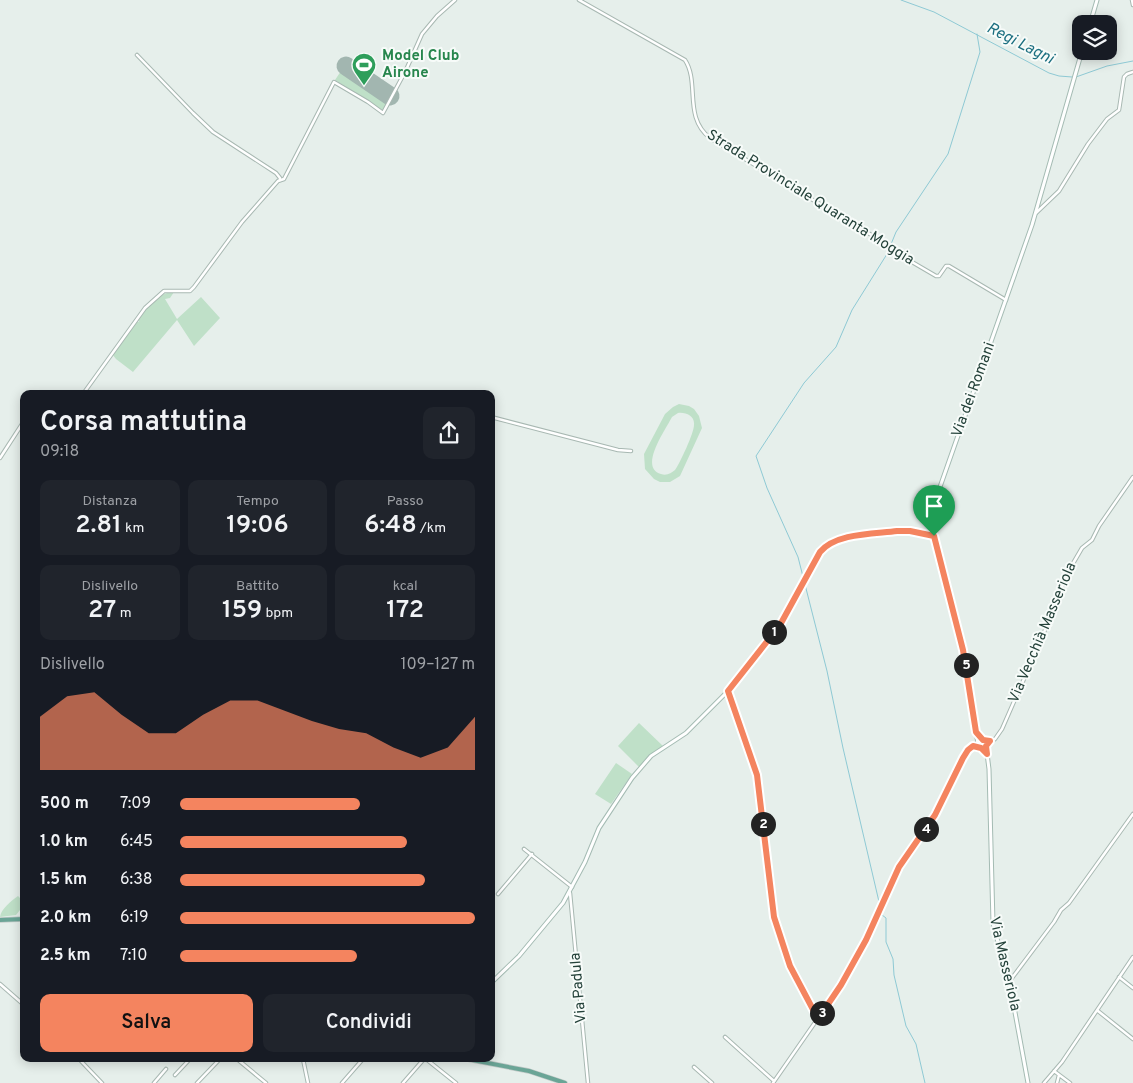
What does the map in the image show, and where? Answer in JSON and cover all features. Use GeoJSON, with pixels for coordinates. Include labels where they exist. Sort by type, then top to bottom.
{"type":"FeatureCollection","features":[{"type":"Feature","properties":{"kind":"main road"},"geometry":{"type":"LineString","coordinates":[[1093,15],[1097,0]]}},
{"type":"Feature","properties":{"kind":"main road","name":"Via dei Romani"},"geometry":{"type":"LineString","coordinates":[[980,748],[963,650],[934,536],[933,512],[936,495],[1036,214],[1079,60]]}},
{"type":"Feature","properties":{"kind":"main road"},"geometry":{"type":"LineString","coordinates":[[495,979],[518,956],[570,893],[599,828],[644,763],[686,732],[728,691],[780,625],[807,574],[825,546],[835,540],[897,531],[910,531],[934,536]]}},
{"type":"Feature","properties":{"kind":"main road"},"geometry":{"type":"LineString","coordinates":[[977,734],[984,740]]}},
{"type":"Feature","properties":{"kind":"main road"},"geometry":{"type":"LineString","coordinates":[[978,742],[984,740]]}},
{"type":"Feature","properties":{"kind":"main road","name":"Via Masseriola"},"geometry":{"type":"LineString","coordinates":[[984,740],[989,769],[993,923],[1009,982],[1028,1083]]}},
{"type":"Feature","properties":{"kind":"main road"},"geometry":{"type":"LineString","coordinates":[[980,748],[986,746]]}},
{"type":"Feature","properties":{"kind":"main road"},"geometry":{"type":"LineString","coordinates":[[980,748],[987,754]]}},
{"type":"Feature","properties":{"kind":"main road"},"geometry":{"type":"LineString","coordinates":[[0,920],[20,919]]}},
{"type":"Feature","properties":{"kind":"main road"},"geometry":{"type":"LineString","coordinates":[[482,1062],[529,1071],[565,1083]]}},
{"type":"Feature","properties":{"kind":"street"},"geometry":{"type":"LineString","coordinates":[[86,390],[145,308],[164,291],[190,291],[242,222],[280,180],[284,179],[334,82],[383,113],[406,70],[422,34],[437,16],[455,0]]}},
{"type":"Feature","properties":{"kind":"street","name":"Strada Provinciale Quaranta Moggia"},"geometry":{"type":"LineString","coordinates":[[579,0],[685,60],[690,69],[698,123],[703,132],[710,138],[878,238],[894,251],[937,277],[946,266],[954,268],[1006,300]]}},
{"type":"Feature","properties":{"kind":"street"},"geometry":{"type":"LineString","coordinates":[[1132,0],[1133,5]]}},
{"type":"Feature","properties":{"kind":"street"},"geometry":{"type":"LineString","coordinates":[[137,55],[213,132],[276,173],[280,180]]}},
{"type":"Feature","properties":{"kind":"street"},"geometry":{"type":"LineString","coordinates":[[1036,214],[1059,191],[1102,125],[1119,110],[1124,77],[1133,72]]}},
{"type":"Feature","properties":{"kind":"street"},"geometry":{"type":"LineString","coordinates":[[495,418],[618,450],[631,450]]}},
{"type":"Feature","properties":{"kind":"street"},"geometry":{"type":"LineString","coordinates":[[0,458],[20,427]]}},
{"type":"Feature","properties":{"kind":"street","name":"Via Vecchià Masseriola"},"geometry":{"type":"LineString","coordinates":[[986,746],[1002,730],[1068,572],[1082,548],[1092,540],[1133,477]]}},
{"type":"Feature","properties":{"kind":"street"},"geometry":{"type":"LineString","coordinates":[[728,691],[759,781],[774,917],[790,966],[818,1019]]}},
{"type":"Feature","properties":{"kind":"street"},"geometry":{"type":"LineString","coordinates":[[984,740],[990,741]]}},
{"type":"Feature","properties":{"kind":"street"},"geometry":{"type":"LineString","coordinates":[[725,1037],[774,1082],[841,985],[866,940],[883,898],[899,867],[935,815],[968,750],[978,742]]}},
{"type":"Feature","properties":{"kind":"street"},"geometry":{"type":"LineString","coordinates":[[973,746],[980,748]]}},
{"type":"Feature","properties":{"kind":"street"},"geometry":{"type":"LineString","coordinates":[[1009,982],[1133,814]]}},
{"type":"Feature","properties":{"kind":"street"},"geometry":{"type":"LineString","coordinates":[[524,849],[573,887]]}},
{"type":"Feature","properties":{"kind":"street"},"geometry":{"type":"LineString","coordinates":[[498,894],[532,854]]}},
{"type":"Feature","properties":{"kind":"street","name":"Via Padula"},"geometry":{"type":"LineString","coordinates":[[570,893],[588,1083]]}},
{"type":"Feature","properties":{"kind":"street"},"geometry":{"type":"LineString","coordinates":[[1044,1083],[1098,1011],[1133,957]]}},
{"type":"Feature","properties":{"kind":"street"},"geometry":{"type":"LineString","coordinates":[[1120,977],[1133,988]]}},
{"type":"Feature","properties":{"kind":"street"},"geometry":{"type":"LineString","coordinates":[[0,984],[20,1002]]}},
{"type":"Feature","properties":{"kind":"street"},"geometry":{"type":"LineString","coordinates":[[1098,1011],[1133,1039]]}},
{"type":"Feature","properties":{"kind":"street"},"geometry":{"type":"LineString","coordinates":[[82,1062],[102,1083]]}},
{"type":"Feature","properties":{"kind":"street"},"geometry":{"type":"LineString","coordinates":[[175,1075],[187,1062]]}},
{"type":"Feature","properties":{"kind":"street"},"geometry":{"type":"LineString","coordinates":[[197,1083],[217,1062]]}},
{"type":"Feature","properties":{"kind":"street"},"geometry":{"type":"LineString","coordinates":[[241,1062],[266,1083]]}},
{"type":"Feature","properties":{"kind":"street"},"geometry":{"type":"LineString","coordinates":[[304,1062],[308,1083]]}},
{"type":"Feature","properties":{"kind":"street"},"geometry":{"type":"LineString","coordinates":[[342,1083],[360,1062]]}},
{"type":"Feature","properties":{"kind":"street"},"geometry":{"type":"LineString","coordinates":[[403,1083],[421,1062]]}},
{"type":"Feature","properties":{"kind":"street"},"geometry":{"type":"LineString","coordinates":[[428,1062],[456,1083]]}},
{"type":"Feature","properties":{"kind":"street"},"geometry":{"type":"LineString","coordinates":[[694,1067],[712,1083]]}},
{"type":"Feature","properties":{"kind":"street"},"geometry":{"type":"LineString","coordinates":[[154,1083],[166,1069]]}},
{"type":"Feature","properties":{"kind":"street"},"geometry":{"type":"LineString","coordinates":[[1054,1071],[1070,1083]]}},
{"type":"Feature","properties":{"kind":"street"},"geometry":{"type":"LineString","coordinates":[[1056,1083],[1059,1075]]}},
{"type":"Feature","properties":{"kind":"green space","name":"Model Club Airone"},"geometry":{"type":"Polygon","coordinates":[[[347,62],[393,93],[383,111],[335,80],[347,62]]]}},
{"type":"Feature","properties":{"kind":"green space"},"geometry":{"type":"Polygon","coordinates":[[[174,292],[170,298],[165,299],[177,319],[201,297],[220,318],[194,346],[177,320],[133,372],[112,354],[153,302],[163,295],[174,292]]]}},
{"type":"Feature","properties":{"kind":"green space"},"geometry":{"type":"Polygon","coordinates":[[[679,404],[694,409],[699,416],[702,428],[680,476],[670,482],[660,482],[654,479],[645,469],[644,454],[665,414],[679,404]],[[681,413],[672,417],[653,456],[652,464],[655,470],[663,475],[675,470],[692,434],[693,419],[687,414],[681,413]]]}},
{"type":"Feature","properties":{"kind":"green space"},"geometry":{"type":"Polygon","coordinates":[[[639,723],[663,746],[650,755],[639,767],[618,746],[639,723]]]}},
{"type":"Feature","properties":{"kind":"green space"},"geometry":{"type":"Polygon","coordinates":[[[616,763],[632,774],[611,804],[595,794],[616,763]]]}},
{"type":"Feature","properties":{"kind":"green space"},"geometry":{"type":"Polygon","coordinates":[[[18,896],[20,898],[20,910],[16,915],[0,917],[4,908],[18,896]]]}},
{"type":"Feature","properties":{"kind":"waterway","name":"Regi Lagni"},"geometry":{"type":"LineString","coordinates":[[901,0],[934,12],[1049,73],[1072,77]]}},
{"type":"Feature","properties":{"kind":"waterway"},"geometry":{"type":"LineString","coordinates":[[880,906],[827,671],[798,557],[767,488],[756,456],[804,383],[836,347],[852,310],[887,254],[896,232],[948,154],[980,52],[977,34]]}},
{"type":"Feature","properties":{"kind":"waterway","name":"Regi Lagni"},"geometry":{"type":"LineString","coordinates":[[1076,77],[1107,66],[1133,61]]}},
{"type":"Feature","properties":{"kind":"waterway"},"geometry":{"type":"LineString","coordinates":[[881,910],[882,915],[886,918],[886,942],[893,959],[894,975],[906,1026],[916,1044],[925,1083]]}},
{"type":"Feature","properties":{"kind":"runway"},"geometry":{"type":"LineString","coordinates":[[346,66],[390,96]]}},
{"type":"Feature","properties":{"kind":"place","name":"Model Club Airone"},"geometry":{"type":"Point","coordinates":[364,86]}},
{"type":"Feature","properties":{"kind":"route"},"geometry":{"type":"LineString","coordinates":[[897,531],[910,531],[934,536],[963,650],[976,732],[983,740],[990,741],[986,746],[987,754],[976,746],[968,750],[944,793],[935,815],[899,867],[883,898],[866,940],[841,985],[818,1019],[790,966],[774,917],[760,787],[754,762],[728,691],[780,625],[796,598],[807,574],[825,546],[835,540],[897,531]]}}]}
